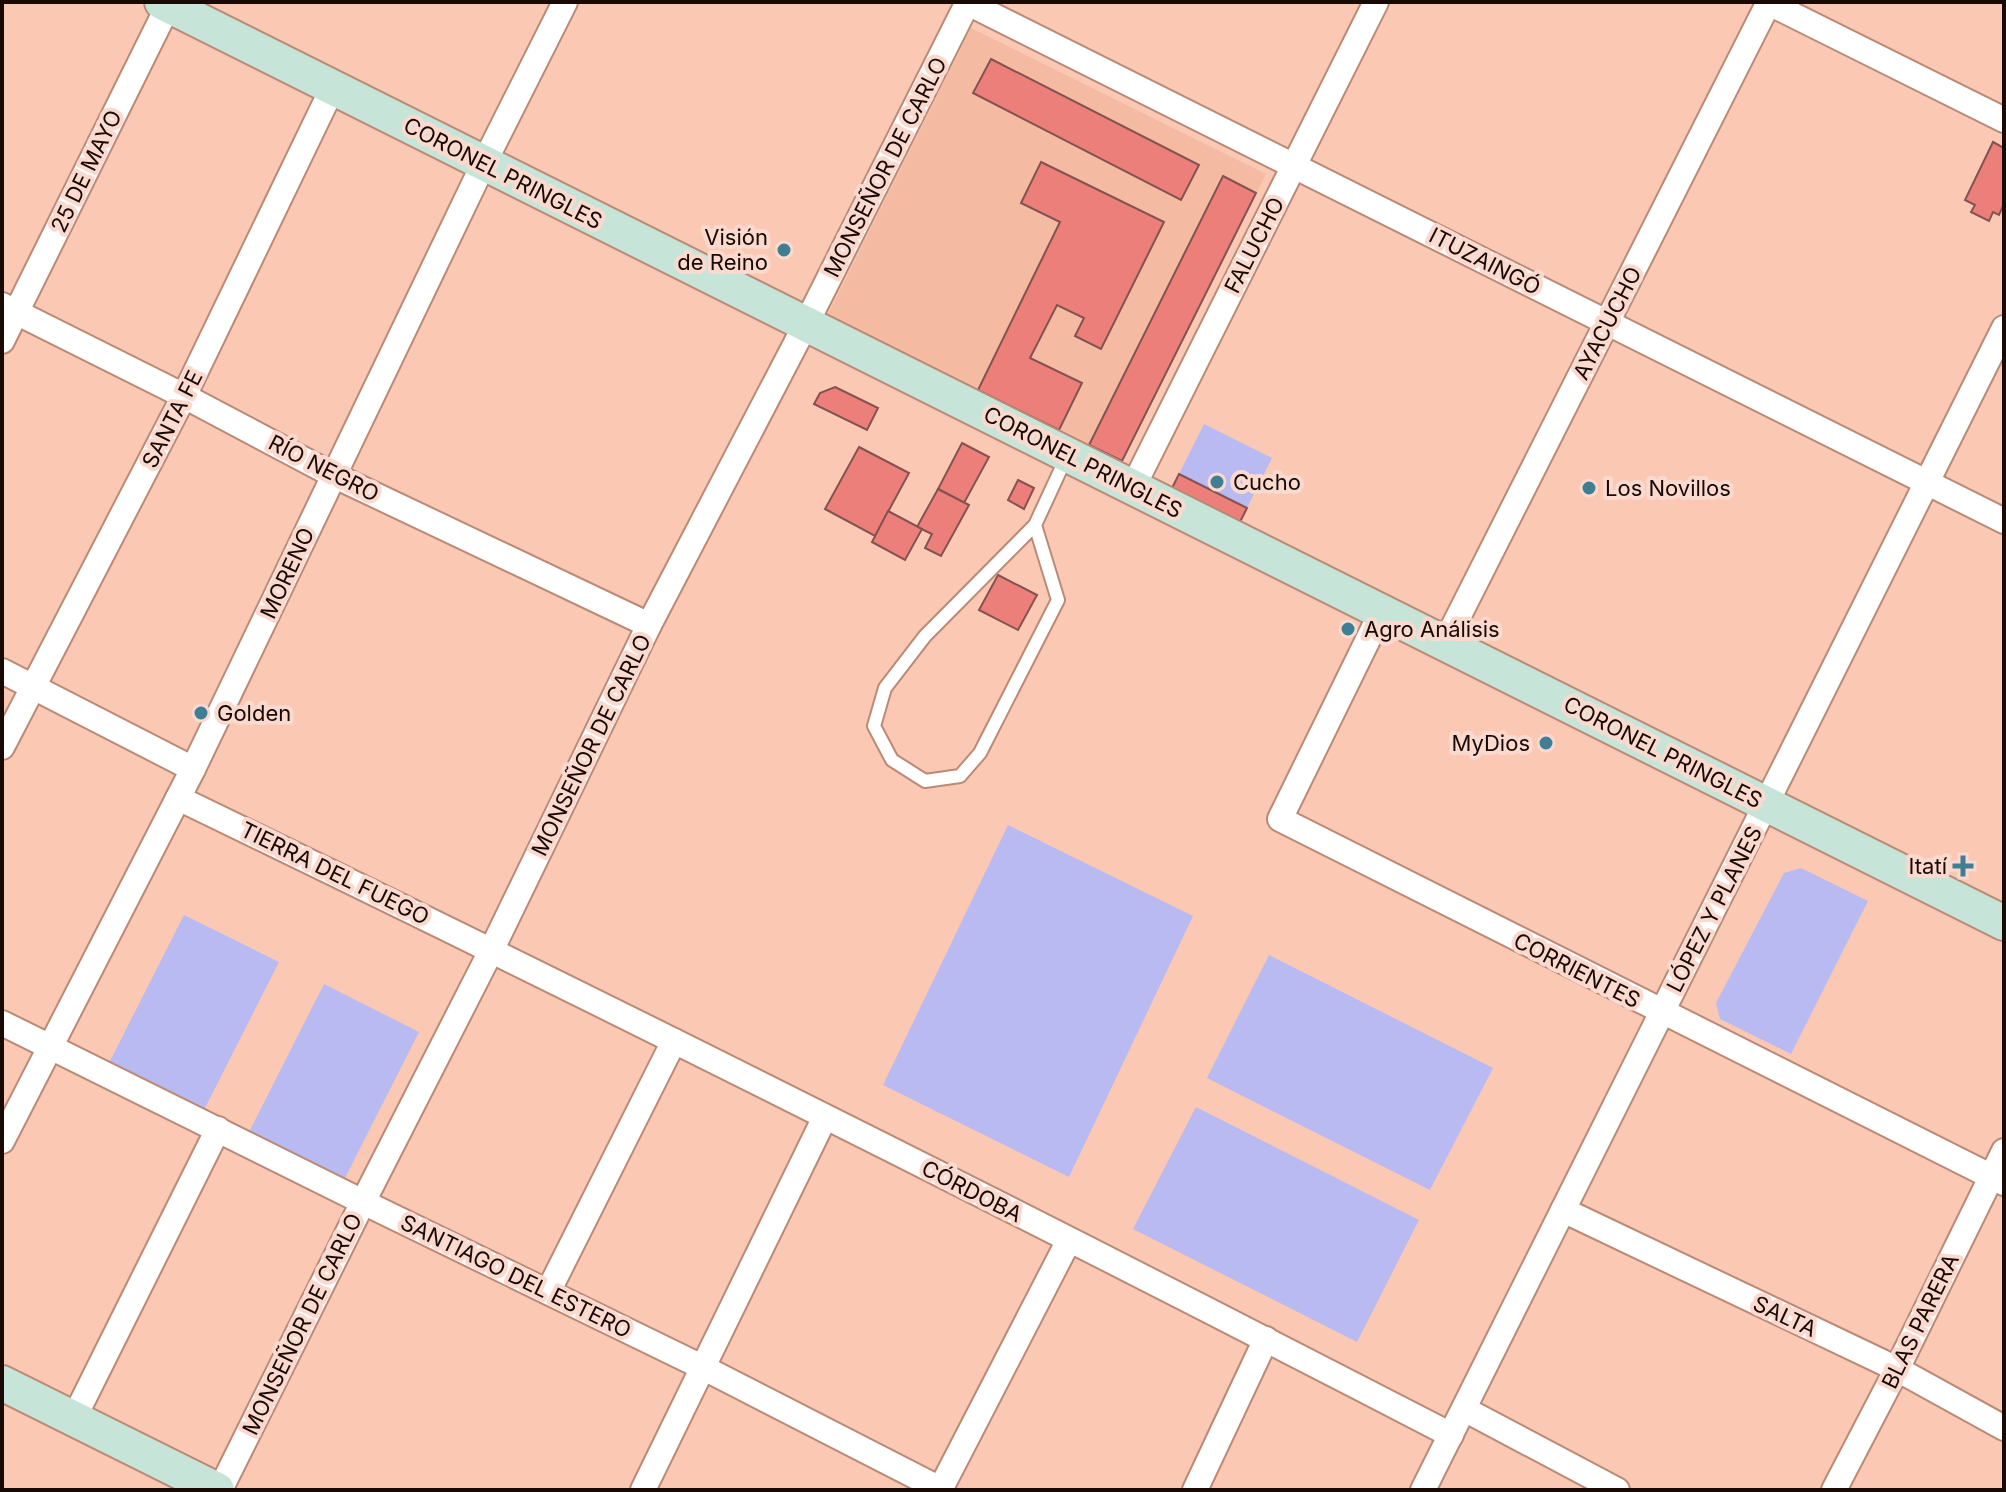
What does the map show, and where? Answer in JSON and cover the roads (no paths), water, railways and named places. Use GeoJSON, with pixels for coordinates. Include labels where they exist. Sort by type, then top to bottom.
{"type":"FeatureCollection","features":[{"type":"Feature","properties":{"kind":"main road","name":"CORONEL PRINGLES"},"geometry":{"type":"LineString","coordinates":[[167,3],[2004,923]]}},
{"type":"Feature","properties":{"kind":"main road"},"geometry":{"type":"LineString","coordinates":[[2,1383],[218,1490]]}},
{"type":"Feature","properties":{"kind":"street","name":"MORENO"},"geometry":{"type":"LineString","coordinates":[[2,1141],[193,769],[484,163],[565,2]]}},
{"type":"Feature","properties":{"kind":"street","name":"ITUZAINGÓ"},"geometry":{"type":"LineString","coordinates":[[967,2],[2004,521]]}},
{"type":"Feature","properties":{"kind":"street","name":"MONSEÑOR DE CARLO"},"geometry":{"type":"LineString","coordinates":[[218,1490],[492,949],[649,625],[806,324],[967,2]]}},
{"type":"Feature","properties":{"kind":"street","name":"FALUCHO"},"geometry":{"type":"LineString","coordinates":[[1133,487],[1376,2]]}},
{"type":"Feature","properties":{"kind":"street"},"geometry":{"type":"LineString","coordinates":[[1768,2],[2004,120]]}},
{"type":"Feature","properties":{"kind":"street","name":"AYACUCHO"},"geometry":{"type":"LineString","coordinates":[[1445,643],[1768,2]]}},
{"type":"Feature","properties":{"kind":"street","name":"25 DE MAYO"},"geometry":{"type":"LineString","coordinates":[[2,341],[9,308],[167,3]]}},
{"type":"Feature","properties":{"kind":"street","name":"SANTA FE"},"geometry":{"type":"LineString","coordinates":[[2,747],[184,396],[333,87]]}},
{"type":"Feature","properties":{"kind":"street","name":"RÍO NEGRO"},"geometry":{"type":"LineString","coordinates":[[9,308],[333,475],[649,625]]}},
{"type":"Feature","properties":{"kind":"street","name":"LÓPEZ Y PLANES"},"geometry":{"type":"LineString","coordinates":[[1423,1490],[2004,328]]}},
{"type":"Feature","properties":{"kind":"street","name":"CORRIENTES"},"geometry":{"type":"LineString","coordinates":[[1382,611],[1280,819],[1998,1180]]}},
{"type":"Feature","properties":{"kind":"street"},"geometry":{"type":"LineString","coordinates":[[2,671],[193,769]]}},
{"type":"Feature","properties":{"kind":"street","name":"TIERRA DEL FUEGO"},"geometry":{"type":"LineString","coordinates":[[178,798],[492,949]]}},
{"type":"Feature","properties":{"kind":"street","name":"CÓRDOBA"},"geometry":{"type":"LineString","coordinates":[[492,949],[1451,1435]]}},
{"type":"Feature","properties":{"kind":"street","name":"SANTIAGO DEL ESTERO"},"geometry":{"type":"LineString","coordinates":[[2,1023],[702,1367],[941,1490]]}},
{"type":"Feature","properties":{"kind":"street"},"geometry":{"type":"LineString","coordinates":[[548,1292],[674,1041]]}},
{"type":"Feature","properties":{"kind":"street"},"geometry":{"type":"LineString","coordinates":[[643,1490],[825,1117]]}},
{"type":"Feature","properties":{"kind":"street"},"geometry":{"type":"LineString","coordinates":[[73,1420],[218,1129]]}},
{"type":"Feature","properties":{"kind":"street","name":"BLAS PARERA"},"geometry":{"type":"LineString","coordinates":[[1834,1490],[1998,1180],[2004,1151]]}},
{"type":"Feature","properties":{"kind":"street","name":"SALTA"},"geometry":{"type":"LineString","coordinates":[[1563,1210],[1897,1369],[2004,1428]]}},
{"type":"Feature","properties":{"kind":"street"},"geometry":{"type":"LineString","coordinates":[[941,1490],[1069,1240]]}},
{"type":"Feature","properties":{"kind":"street"},"geometry":{"type":"LineString","coordinates":[[1195,1490],[1266,1339]]}},
{"type":"Feature","properties":{"kind":"street"},"geometry":{"type":"LineString","coordinates":[[1464,1409],[1617,1490]]}},
{"type":"Feature","properties":{"kind":"lane"},"geometry":{"type":"LineString","coordinates":[[1035,525],[1058,600],[980,753],[960,776],[925,781],[892,760],[874,726],[885,688],[925,636],[1035,525],[1068,455]]}},
{"type":"Feature","properties":{"kind":"place","name":"Visión de Reino"},"geometry":{"type":"Point","coordinates":[784,250]}},
{"type":"Feature","properties":{"kind":"place","name":"Cucho"},"geometry":{"type":"Point","coordinates":[1217,482]}},
{"type":"Feature","properties":{"kind":"place","name":"Los Novillos"},"geometry":{"type":"Point","coordinates":[1589,488]}},
{"type":"Feature","properties":{"kind":"place","name":"Agro Análisis"},"geometry":{"type":"Point","coordinates":[1348,629]}},
{"type":"Feature","properties":{"kind":"place","name":"Golden"},"geometry":{"type":"Point","coordinates":[201,713]}},
{"type":"Feature","properties":{"kind":"place","name":"MyDios"},"geometry":{"type":"Point","coordinates":[1546,743]}},
{"type":"Feature","properties":{"kind":"place","name":"Itatí"},"geometry":{"type":"Point","coordinates":[1963,866]}}]}
